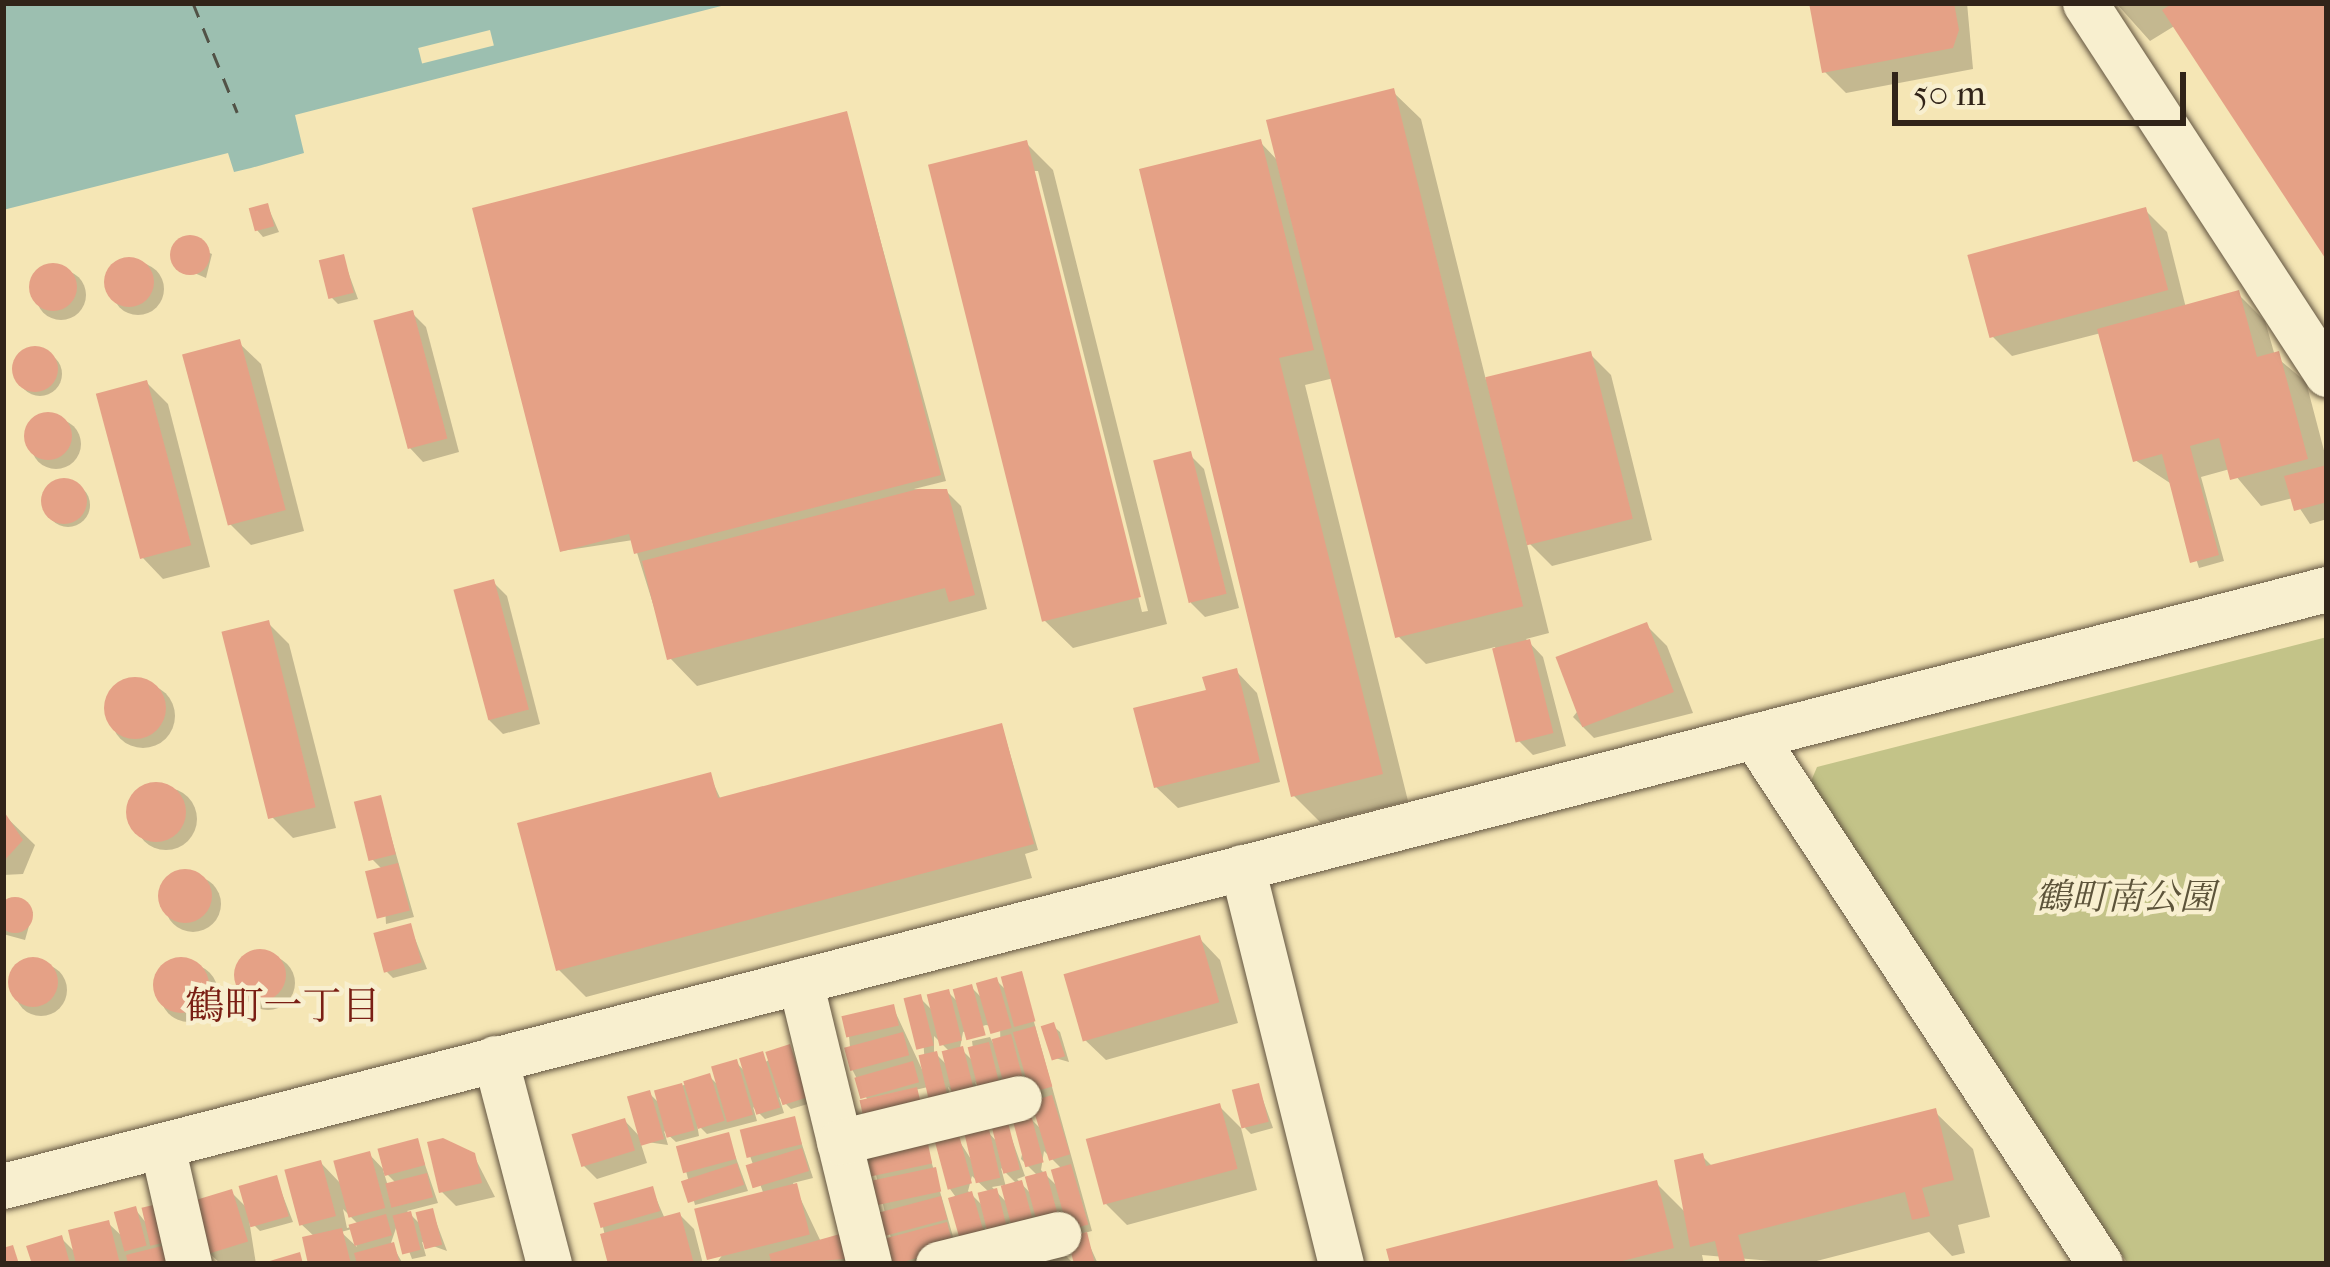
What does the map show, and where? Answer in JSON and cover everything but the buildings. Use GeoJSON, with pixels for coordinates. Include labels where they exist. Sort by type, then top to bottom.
{"type":"FeatureCollection","features":[{"type":"Feature","properties":{"kind":"street"},"geometry":{"type":"LineString","coordinates":[[2085,3],[2327,374]]}},
{"type":"Feature","properties":{"kind":"street"},"geometry":{"type":"LineString","coordinates":[[3,1186],[2327,589]]}},
{"type":"Feature","properties":{"kind":"street"},"geometry":{"type":"LineString","coordinates":[[1754,736],[2100,1264]]}},
{"type":"Feature","properties":{"kind":"street"},"geometry":{"type":"LineString","coordinates":[[1242,867],[1341,1264]]}},
{"type":"Feature","properties":{"kind":"street"},"geometry":{"type":"LineString","coordinates":[[800,980],[869,1264]]}},
{"type":"Feature","properties":{"kind":"street"},"geometry":{"type":"LineString","coordinates":[[495,1058],[536,1261]]}},
{"type":"Feature","properties":{"kind":"street"},"geometry":{"type":"LineString","coordinates":[[838,1142],[1019,1098]]}},
{"type":"Feature","properties":{"kind":"street"},"geometry":{"type":"LineString","coordinates":[[161,1146],[190,1264]]}},
{"type":"Feature","properties":{"kind":"street"},"geometry":{"type":"LineString","coordinates":[[938,1264],[1058,1234]]}},
{"type":"Feature","properties":{"kind":"green space","name":"鶴町南公園"},"geometry":{"type":"Polygon","coordinates":[[[2327,637],[2327,1264],[2128,1264],[1809,786],[1817,767],[2327,637]]]}},
{"type":"Feature","properties":{"kind":"shaded area"},"geometry":{"type":"Polygon","coordinates":[[[3,3],[733,3],[295,115],[304,153],[234,172],[228,153],[3,210],[3,3]]]}},
{"type":"Feature","properties":{"kind":"pier"},"geometry":{"type":"Polygon","coordinates":[[[490,30],[494,46],[422,63],[418,48],[490,30]]]}},
{"type":"Feature","properties":{"kind":"ferry route"},"geometry":{"type":"LineString","coordinates":[[193,3],[237,112]]}},
{"type":"Feature","properties":{"kind":"district","name":"鶴町一丁目"},"geometry":{"type":"Point","coordinates":[283,1006]}}]}
